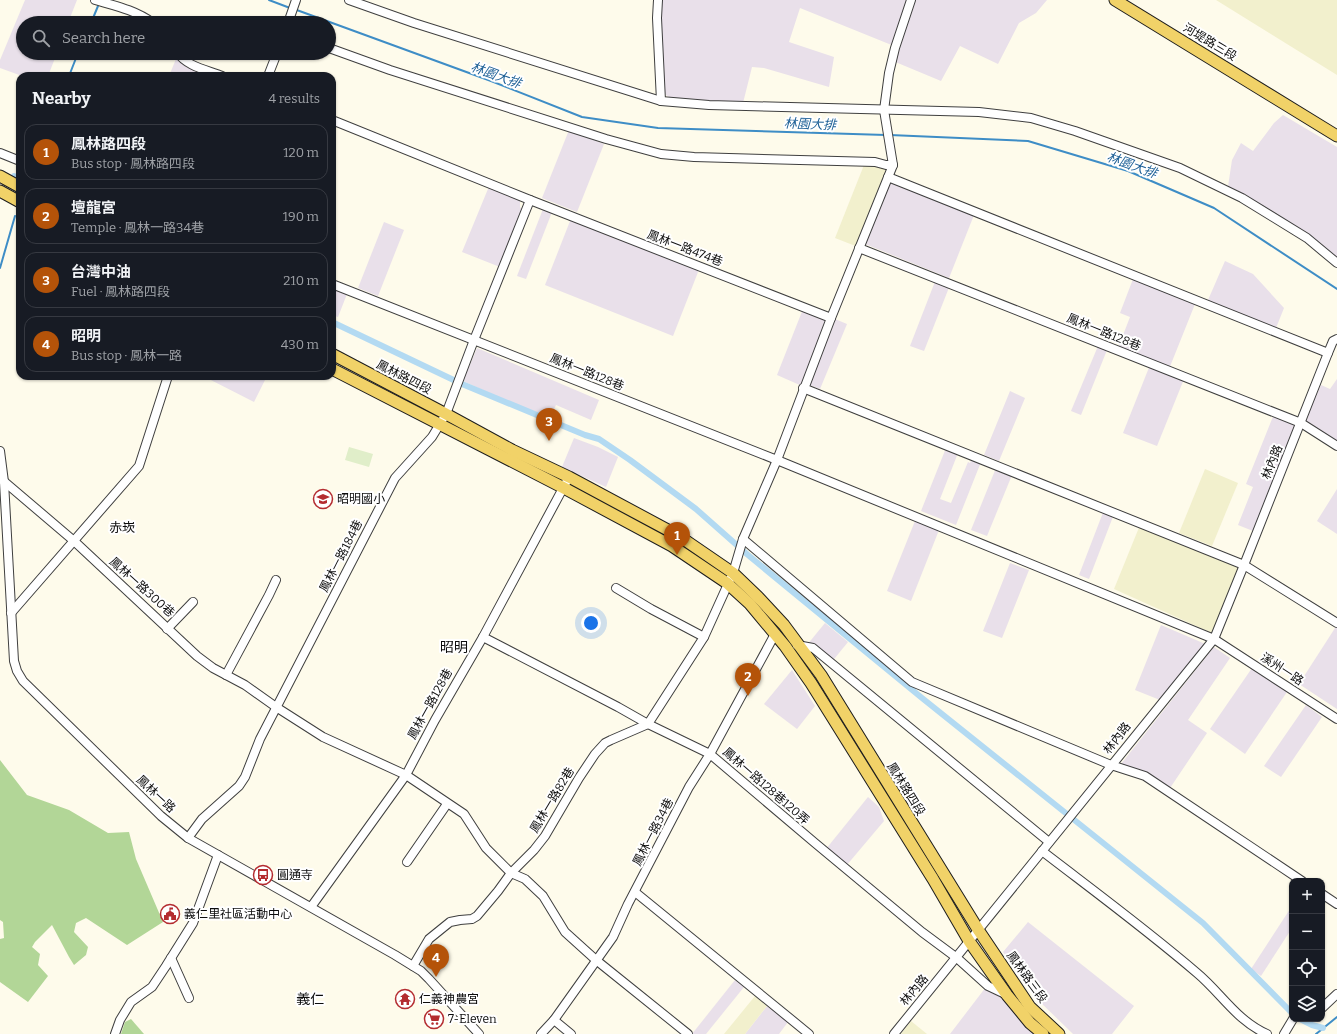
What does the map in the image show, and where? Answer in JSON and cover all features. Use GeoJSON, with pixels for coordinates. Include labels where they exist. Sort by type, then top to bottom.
{"type":"FeatureCollection","features":[{"type":"Feature","properties":{"kind":"main road","name":"河堤路三段"},"geometry":{"type":"LineString","coordinates":[[1115,0],[1337,136]]}},
{"type":"Feature","properties":{"kind":"main road"},"geometry":{"type":"LineString","coordinates":[[0,176],[16,185]]}},
{"type":"Feature","properties":{"kind":"main road"},"geometry":{"type":"LineString","coordinates":[[0,191],[16,200]]}},
{"type":"Feature","properties":{"kind":"main road","name":"鳳林路四段"},"geometry":{"type":"LineString","coordinates":[[336,356],[512,450],[569,477],[679,536],[733,573],[784,625],[821,676],[979,931]]}},
{"type":"Feature","properties":{"kind":"main road","name":"鳳林路四段"},"geometry":{"type":"LineString","coordinates":[[336,371],[562,487],[672,546],[727,583],[750,604],[812,683],[970,941]]}},
{"type":"Feature","properties":{"kind":"main road","name":"鳳林路三段"},"geometry":{"type":"LineString","coordinates":[[979,931],[1030,1007],[1060,1034]]}},
{"type":"Feature","properties":{"kind":"main road","name":"鳳林路三段"},"geometry":{"type":"LineString","coordinates":[[970,941],[1007,995],[1030,1023],[1043,1034]]}},
{"type":"Feature","properties":{"kind":"street"},"geometry":{"type":"LineString","coordinates":[[95,0],[143,16]]}},
{"type":"Feature","properties":{"kind":"street"},"geometry":{"type":"LineString","coordinates":[[290,16],[296,0]]}},
{"type":"Feature","properties":{"kind":"street"},"geometry":{"type":"LineString","coordinates":[[349,0],[414,23],[661,101],[709,105],[885,113],[979,112],[1031,118],[1076,130],[1180,168],[1242,198],[1307,238],[1337,263]]}},
{"type":"Feature","properties":{"kind":"street"},"geometry":{"type":"LineString","coordinates":[[658,0],[661,101]]}},
{"type":"Feature","properties":{"kind":"street"},"geometry":{"type":"LineString","coordinates":[[648,724],[704,636],[727,583],[733,573],[742,542],[888,177],[893,162],[885,113],[888,73],[912,0]]}},
{"type":"Feature","properties":{"kind":"street"},"geometry":{"type":"LineString","coordinates":[[336,51],[390,70],[606,139],[661,154],[694,157],[875,162],[886,164],[893,162]]}},
{"type":"Feature","properties":{"kind":"street"},"geometry":{"type":"LineString","coordinates":[[184,60],[211,72]]}},
{"type":"Feature","properties":{"kind":"street"},"geometry":{"type":"LineString","coordinates":[[270,72],[274,60]]}},
{"type":"Feature","properties":{"kind":"street","name":"鳳林一路474巷"},"geometry":{"type":"LineString","coordinates":[[336,122],[530,200],[831,318]]}},
{"type":"Feature","properties":{"kind":"street"},"geometry":{"type":"LineString","coordinates":[[0,153],[16,159]]}},
{"type":"Feature","properties":{"kind":"street"},"geometry":{"type":"LineString","coordinates":[[888,177],[1328,353]]}},
{"type":"Feature","properties":{"kind":"street"},"geometry":{"type":"LineString","coordinates":[[440,425],[454,394],[530,200]]}},
{"type":"Feature","properties":{"kind":"street","name":"鳳林一路128巷"},"geometry":{"type":"LineString","coordinates":[[859,248],[1301,423],[1337,446]]}},
{"type":"Feature","properties":{"kind":"street"},"geometry":{"type":"LineString","coordinates":[[336,286],[474,340]]}},
{"type":"Feature","properties":{"kind":"street","name":"林內路"},"geometry":{"type":"LineString","coordinates":[[894,1034],[979,931],[1075,809],[1214,638],[1328,353],[1333,341],[1337,339]]}},
{"type":"Feature","properties":{"kind":"street","name":"鳳林一路128巷"},"geometry":{"type":"LineString","coordinates":[[474,340],[776,460],[1214,638]]}},
{"type":"Feature","properties":{"kind":"street"},"geometry":{"type":"LineString","coordinates":[[11,613],[139,466],[167,380]]}},
{"type":"Feature","properties":{"kind":"street"},"geometry":{"type":"LineString","coordinates":[[803,388],[1244,565],[1337,623]]}},
{"type":"Feature","properties":{"kind":"street","name":"鳳林一路184巷"},"geometry":{"type":"LineString","coordinates":[[188,838],[202,819],[239,786],[245,777],[260,739],[276,707],[395,478],[432,437],[440,425]]}},
{"type":"Feature","properties":{"kind":"street","name":"鳳林一路"},"geometry":{"type":"LineString","coordinates":[[0,451],[14,661],[22,681],[161,816],[188,838],[413,966],[429,979],[479,1034]]}},
{"type":"Feature","properties":{"kind":"street","name":"鳳林一路128巷"},"geometry":{"type":"LineString","coordinates":[[311,907],[406,775],[435,720],[483,637],[562,487],[569,477]]}},
{"type":"Feature","properties":{"kind":"street","name":"鳳林一路300巷"},"geometry":{"type":"LineString","coordinates":[[2,480],[74,541],[167,628],[193,602]]}},
{"type":"Feature","properties":{"kind":"street"},"geometry":{"type":"LineString","coordinates":[[742,542],[912,682],[1111,765],[1145,776],[1298,878]]}},
{"type":"Feature","properties":{"kind":"street"},"geometry":{"type":"LineString","coordinates":[[226,676],[276,580]]}},
{"type":"Feature","properties":{"kind":"street"},"geometry":{"type":"LineString","coordinates":[[616,588],[651,609],[704,636]]}},
{"type":"Feature","properties":{"kind":"street"},"geometry":{"type":"LineString","coordinates":[[167,628],[197,656],[213,668],[245,685],[323,737],[406,775],[464,814],[486,848],[511,873],[525,879],[543,896],[562,928],[596,960],[688,1034]]}},
{"type":"Feature","properties":{"kind":"street","name":"鳳林一路34巷"},"geometry":{"type":"LineString","coordinates":[[541,1034],[554,1020],[613,937],[689,787],[710,754],[775,634]]}},
{"type":"Feature","properties":{"kind":"street","name":"鳳林一路128巷120弄"},"geometry":{"type":"LineString","coordinates":[[483,637],[648,724],[710,754],[815,844],[922,932],[957,958],[988,986],[1007,995]]}},
{"type":"Feature","properties":{"kind":"street","name":"溪州一路"},"geometry":{"type":"LineString","coordinates":[[1214,638],[1337,719]]}},
{"type":"Feature","properties":{"kind":"street"},"geometry":{"type":"LineString","coordinates":[[784,646],[799,645],[813,648],[1049,842]]}},
{"type":"Feature","properties":{"kind":"street","name":"鳳林一路82巷"},"geometry":{"type":"LineString","coordinates":[[413,966],[429,939],[450,922],[472,919],[477,916],[511,873],[534,850],[545,836],[579,778],[595,754],[605,743],[648,724]]}},
{"type":"Feature","properties":{"kind":"street"},"geometry":{"type":"LineString","coordinates":[[407,862],[447,804]]}},
{"type":"Feature","properties":{"kind":"street"},"geometry":{"type":"LineString","coordinates":[[1042,851],[1152,934],[1208,982],[1237,1014],[1257,1030],[1267,1034]]}},
{"type":"Feature","properties":{"kind":"street"},"geometry":{"type":"LineString","coordinates":[[115,1034],[120,1020],[131,1002],[152,987],[193,923],[218,855]]}},
{"type":"Feature","properties":{"kind":"street"},"geometry":{"type":"LineString","coordinates":[[635,892],[809,1034]]}},
{"type":"Feature","properties":{"kind":"street"},"geometry":{"type":"LineString","coordinates":[[1325,896],[1337,904]]}},
{"type":"Feature","properties":{"kind":"street"},"geometry":{"type":"LineString","coordinates":[[171,958],[189,998]]}},
{"type":"Feature","properties":{"kind":"street"},"geometry":{"type":"LineString","coordinates":[[1325,1005],[1337,994]]}},
{"type":"Feature","properties":{"kind":"street"},"geometry":{"type":"LineString","coordinates":[[554,1020],[571,1034]]}},
{"type":"Feature","properties":{"kind":"street"},"geometry":{"type":"LineString","coordinates":[[1284,1034],[1292,1022]]}},
{"type":"Feature","properties":{"kind":"shaded area"},"geometry":{"type":"Polygon","coordinates":[[[25,0],[77,0],[71,16],[18,16],[25,0]]]}},
{"type":"Feature","properties":{"kind":"shaded area"},"geometry":{"type":"Polygon","coordinates":[[[658,0],[1047,0],[1036,13],[1019,23],[998,64],[960,46],[941,81],[893,61],[894,46],[800,8],[789,42],[834,57],[829,87],[764,68],[752,67],[743,103],[674,100],[666,95],[663,90],[658,0]]]}},
{"type":"Feature","properties":{"kind":"shaded area"},"geometry":{"type":"Polygon","coordinates":[[[1216,0],[1337,0],[1337,75],[1216,0]]]}},
{"type":"Feature","properties":{"kind":"shaded area"},"geometry":{"type":"Polygon","coordinates":[[[16,22],[16,60],[54,60],[50,72],[16,72],[16,74],[0,68],[0,60],[16,22]]]}},
{"type":"Feature","properties":{"kind":"shaded area"},"geometry":{"type":"Polygon","coordinates":[[[176,60],[200,69],[199,72],[171,72],[176,60]]]}},
{"type":"Feature","properties":{"kind":"shaded area"},"geometry":{"type":"Polygon","coordinates":[[[1283,115],[1337,147],[1337,260],[1227,193],[1232,160],[1241,143],[1253,151],[1274,123],[1283,115]]]}},
{"type":"Feature","properties":{"kind":"shaded area"},"geometry":{"type":"Polygon","coordinates":[[[569,130],[604,144],[577,212],[542,198],[569,130]]]}},
{"type":"Feature","properties":{"kind":"shaded area"},"geometry":{"type":"Polygon","coordinates":[[[864,165],[881,166],[889,169],[858,247],[835,238],[864,165]]]}},
{"type":"Feature","properties":{"kind":"shaded area"},"geometry":{"type":"Polygon","coordinates":[[[890,181],[974,215],[949,278],[865,244],[890,181]]]}},
{"type":"Feature","properties":{"kind":"shaded area"},"geometry":{"type":"Polygon","coordinates":[[[490,184],[520,196],[520,207],[523,211],[500,267],[462,252],[490,184]]]}},
{"type":"Feature","properties":{"kind":"shaded area"},"geometry":{"type":"Polygon","coordinates":[[[543,209],[552,212],[526,279],[517,276],[543,209]]]}},
{"type":"Feature","properties":{"kind":"shaded area"},"geometry":{"type":"Polygon","coordinates":[[[572,216],[700,267],[673,336],[545,285],[572,216]]]}},
{"type":"Feature","properties":{"kind":"shaded area"},"geometry":{"type":"Polygon","coordinates":[[[384,222],[404,230],[378,296],[358,288],[384,222]]]}},
{"type":"Feature","properties":{"kind":"shaded area"},"geometry":{"type":"Polygon","coordinates":[[[1225,261],[1253,274],[1284,308],[1276,328],[1208,300],[1225,261]]]}},
{"type":"Feature","properties":{"kind":"shaded area"},"geometry":{"type":"Polygon","coordinates":[[[936,279],[950,285],[924,351],[910,346],[936,279]]]}},
{"type":"Feature","properties":{"kind":"shaded area"},"geometry":{"type":"Polygon","coordinates":[[[1133,279],[1195,304],[1169,369],[1118,348],[1130,317],[1120,313],[1133,279]]]}},
{"type":"Feature","properties":{"kind":"shaded area"},"geometry":{"type":"Polygon","coordinates":[[[336,290],[347,294],[338,317],[336,316],[336,290]]]}},
{"type":"Feature","properties":{"kind":"shaded area"},"geometry":{"type":"Polygon","coordinates":[[[803,309],[829,319],[802,386],[777,375],[803,309]]]}},
{"type":"Feature","properties":{"kind":"shaded area"},"geometry":{"type":"Polygon","coordinates":[[[835,319],[847,324],[820,389],[809,385],[835,319]]]}},
{"type":"Feature","properties":{"kind":"shaded area"},"geometry":{"type":"Polygon","coordinates":[[[1098,346],[1107,350],[1081,415],[1071,411],[1098,346]]]}},
{"type":"Feature","properties":{"kind":"shaded area"},"geometry":{"type":"Polygon","coordinates":[[[477,348],[599,400],[591,420],[556,405],[549,420],[463,381],[477,348]]]}},
{"type":"Feature","properties":{"kind":"shaded area"},"geometry":{"type":"Polygon","coordinates":[[[1150,365],[1184,379],[1157,446],[1123,433],[1150,365]]]}},
{"type":"Feature","properties":{"kind":"shaded area"},"geometry":{"type":"Polygon","coordinates":[[[1337,379],[1337,441],[1305,420],[1321,385],[1330,389],[1337,379]]]}},
{"type":"Feature","properties":{"kind":"shaded area"},"geometry":{"type":"Polygon","coordinates":[[[211,380],[265,380],[254,402],[211,380]]]}},
{"type":"Feature","properties":{"kind":"shaded area"},"geometry":{"type":"Polygon","coordinates":[[[1010,391],[1025,398],[999,461],[984,455],[1010,391]]]}},
{"type":"Feature","properties":{"kind":"shaded area"},"geometry":{"type":"Polygon","coordinates":[[[1274,414],[1296,423],[1253,531],[1238,525],[1253,487],[1246,484],[1274,414]]]}},
{"type":"Feature","properties":{"kind":"shaded area"},"geometry":{"type":"Polygon","coordinates":[[[574,438],[598,447],[618,457],[606,487],[562,467],[574,438]]]}},
{"type":"Feature","properties":{"kind":"shaded area"},"geometry":{"type":"Polygon","coordinates":[[[946,448],[958,453],[940,499],[951,503],[968,462],[970,463],[972,458],[981,462],[956,525],[921,511],[946,448]]]}},
{"type":"Feature","properties":{"kind":"shaded area"},"geometry":{"type":"Polygon","coordinates":[[[996,468],[1012,475],[987,536],[971,530],[996,468]]]}},
{"type":"Feature","properties":{"kind":"shaded area"},"geometry":{"type":"Polygon","coordinates":[[[1205,469],[1238,483],[1212,546],[1179,533],[1205,469]]]}},
{"type":"Feature","properties":{"kind":"shaded area"},"geometry":{"type":"Polygon","coordinates":[[[1337,489],[1337,534],[1317,521],[1337,489]]]}},
{"type":"Feature","properties":{"kind":"shaded area"},"geometry":{"type":"Polygon","coordinates":[[[1104,510],[1114,514],[1089,579],[1079,575],[1104,510]]]}},
{"type":"Feature","properties":{"kind":"shaded area"},"geometry":{"type":"Polygon","coordinates":[[[915,521],[939,530],[911,601],[887,591],[915,521]]]}},
{"type":"Feature","properties":{"kind":"shaded area"},"geometry":{"type":"Polygon","coordinates":[[[1140,525],[1242,566],[1214,634],[1114,589],[1140,525]]]}},
{"type":"Feature","properties":{"kind":"shaded area"},"geometry":{"type":"Polygon","coordinates":[[[1010,563],[1029,570],[1002,638],[983,631],[1010,563]]]}},
{"type":"Feature","properties":{"kind":"shaded area"},"geometry":{"type":"Polygon","coordinates":[[[825,623],[848,642],[830,664],[807,645],[825,623]]]}},
{"type":"Feature","properties":{"kind":"shaded area"},"geometry":{"type":"Polygon","coordinates":[[[1161,625],[1210,646],[1165,702],[1135,690],[1161,625]]]}},
{"type":"Feature","properties":{"kind":"shaded area"},"geometry":{"type":"Polygon","coordinates":[[[1337,625],[1337,709],[1299,684],[1337,625]]]}},
{"type":"Feature","properties":{"kind":"shaded area"},"geometry":{"type":"Polygon","coordinates":[[[1214,647],[1230,658],[1188,720],[1207,733],[1168,791],[1121,764],[1214,647]]]}},
{"type":"Feature","properties":{"kind":"shaded area"},"geometry":{"type":"Polygon","coordinates":[[[1252,668],[1287,692],[1245,754],[1210,729],[1252,668]]]}},
{"type":"Feature","properties":{"kind":"shaded area"},"geometry":{"type":"Polygon","coordinates":[[[792,670],[815,706],[797,729],[764,704],[792,670]]]}},
{"type":"Feature","properties":{"kind":"shaded area"},"geometry":{"type":"Polygon","coordinates":[[[1306,705],[1322,717],[1281,777],[1264,766],[1306,705]]]}},
{"type":"Feature","properties":{"kind":"shaded area"},"geometry":{"type":"Polygon","coordinates":[[[868,797],[879,807],[884,821],[846,866],[826,849],[868,797]]]}},
{"type":"Feature","properties":{"kind":"shaded area"},"geometry":{"type":"Polygon","coordinates":[[[1289,911],[1289,933],[1261,976],[1251,969],[1289,911]]]}},
{"type":"Feature","properties":{"kind":"shaded area"},"geometry":{"type":"Polygon","coordinates":[[[1028,922],[1134,1006],[1112,1034],[1073,1034],[1036,998],[1003,952],[1028,922]]]}},
{"type":"Feature","properties":{"kind":"shaded area"},"geometry":{"type":"Polygon","coordinates":[[[735,980],[744,987],[706,1034],[692,1034],[735,980]]]}},
{"type":"Feature","properties":{"kind":"shaded area"},"geometry":{"type":"Polygon","coordinates":[[[989,983],[1034,1034],[950,1034],[989,983]]]}},
{"type":"Feature","properties":{"kind":"shaded area"},"geometry":{"type":"Polygon","coordinates":[[[755,996],[767,1006],[745,1034],[724,1034],[755,996]]]}},
{"type":"Feature","properties":{"kind":"shaded area"},"geometry":{"type":"Polygon","coordinates":[[[767,1006],[788,1022],[779,1034],[745,1034],[767,1006]]]}},
{"type":"Feature","properties":{"kind":"shaded area"},"geometry":{"type":"Polygon","coordinates":[[[911,1021],[927,1034],[901,1034],[911,1021]]]}},
{"type":"Feature","properties":{"kind":"green space"},"geometry":{"type":"Polygon","coordinates":[[[349,447],[373,454],[369,467],[345,460],[349,447]]]}},
{"type":"Feature","properties":{"kind":"green space"},"geometry":{"type":"Polygon","coordinates":[[[0,760],[27,795],[69,810],[108,833],[129,832],[136,859],[163,922],[127,945],[86,918],[76,923],[74,932],[88,947],[86,955],[74,965],[52,925],[32,947],[40,954],[38,965],[48,976],[28,1002],[0,982],[0,939],[4,938],[3,922],[0,920],[0,760]]]}},
{"type":"Feature","properties":{"kind":"green space"},"geometry":{"type":"Polygon","coordinates":[[[131,1019],[144,1034],[121,1034],[125,1022],[131,1019]]]}},
{"type":"Feature","properties":{"kind":"waterway","name":"林園大排"},"geometry":{"type":"LineString","coordinates":[[269,0],[290,8]]}},
{"type":"Feature","properties":{"kind":"waterway"},"geometry":{"type":"LineString","coordinates":[[94,16],[98,6]]}},
{"type":"Feature","properties":{"kind":"waterway","name":"林園大排"},"geometry":{"type":"LineString","coordinates":[[294,9],[313,16]]}},
{"type":"Feature","properties":{"kind":"waterway","name":"林園大排"},"geometry":{"type":"LineString","coordinates":[[336,24],[491,81],[582,117],[658,128],[886,135]]}},
{"type":"Feature","properties":{"kind":"waterway"},"geometry":{"type":"LineString","coordinates":[[71,72],[75,60]]}},
{"type":"Feature","properties":{"kind":"waterway","name":"林園大排"},"geometry":{"type":"LineString","coordinates":[[890,135],[1028,141],[1128,171],[1214,208],[1337,289]]}},
{"type":"Feature","properties":{"kind":"waterway"},"geometry":{"type":"LineString","coordinates":[[0,268],[15,216]]}},
{"type":"Feature","properties":{"kind":"waterway"},"geometry":{"type":"LineString","coordinates":[[336,324],[462,384],[585,435],[599,439],[630,460],[696,509],[748,555],[922,698],[1203,923],[1289,1010]]}},
{"type":"Feature","properties":{"kind":"waterway"},"geometry":{"type":"LineString","coordinates":[[1316,1034],[1337,1017]]}},
{"type":"Feature","properties":{"kind":"waterway"},"geometry":{"type":"LineString","coordinates":[[1306,1022],[1323,1028]]}},
{"type":"Feature","properties":{"kind":"place","name":"台灣中油"},"geometry":{"type":"Point","coordinates":[549,441]}},
{"type":"Feature","properties":{"kind":"place","name":"昭明國小"},"geometry":{"type":"Point","coordinates":[323,499]}},
{"type":"Feature","properties":{"kind":"place","name":"鳳林路四段"},"geometry":{"type":"Point","coordinates":[677,555]}},
{"type":"Feature","properties":{"kind":"place","name":"壇龍宮"},"geometry":{"type":"Point","coordinates":[748,696]}},
{"type":"Feature","properties":{"kind":"place","name":"圓通寺"},"geometry":{"type":"Point","coordinates":[263,875]}},
{"type":"Feature","properties":{"kind":"place","name":"義仁里社區活動中心"},"geometry":{"type":"Point","coordinates":[170,914]}},
{"type":"Feature","properties":{"kind":"place","name":"昭明"},"geometry":{"type":"Point","coordinates":[436,977]}},
{"type":"Feature","properties":{"kind":"place","name":"仁義神農宮"},"geometry":{"type":"Point","coordinates":[405,999]}},
{"type":"Feature","properties":{"kind":"place","name":"7-Eleven"},"geometry":{"type":"Point","coordinates":[434,1019]}},
{"type":"Feature","properties":{"kind":"district","name":"赤崁"},"geometry":{"type":"Point","coordinates":[122,527]}},
{"type":"Feature","properties":{"kind":"district","name":"昭明"},"geometry":{"type":"Point","coordinates":[454,647]}},
{"type":"Feature","properties":{"kind":"district","name":"義仁"},"geometry":{"type":"Point","coordinates":[310,999]}}]}
